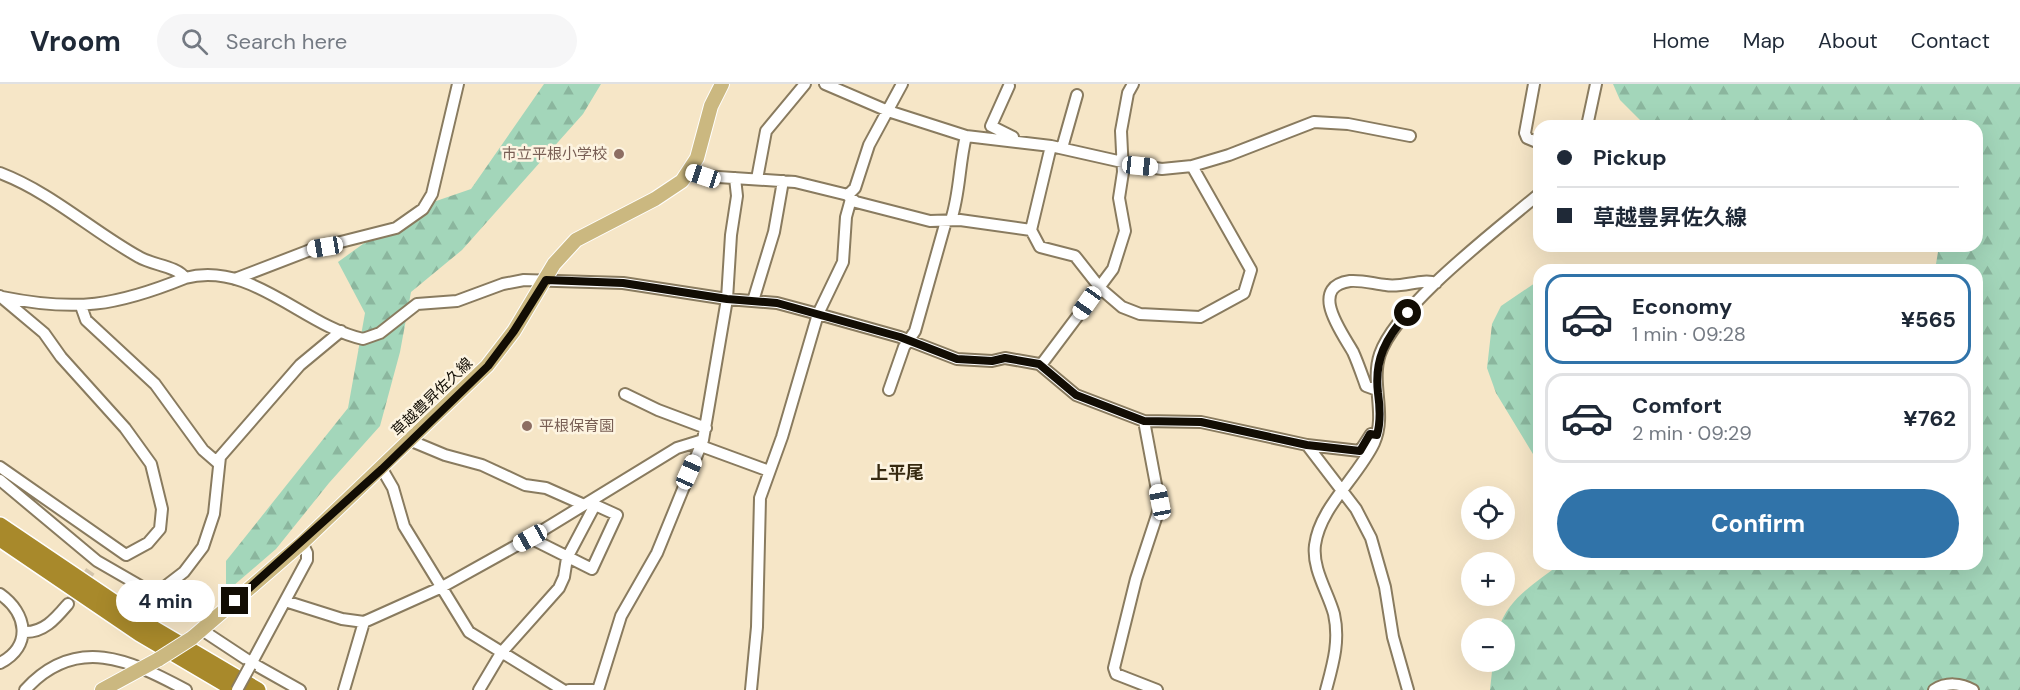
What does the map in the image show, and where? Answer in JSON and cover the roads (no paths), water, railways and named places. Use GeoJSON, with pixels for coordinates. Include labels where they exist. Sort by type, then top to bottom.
{"type":"FeatureCollection","features":[{"type":"Feature","properties":{"kind":"highway"},"geometry":{"type":"LineString","coordinates":[[0,525],[148,625],[258,690]]}},
{"type":"Feature","properties":{"kind":"highway"},"geometry":{"type":"LineString","coordinates":[[0,539],[140,634],[236,690]]}},
{"type":"Feature","properties":{"kind":"main road","name":"草越豊昇佐久線"},"geometry":{"type":"LineString","coordinates":[[102,690],[159,659],[197,634],[302,543],[382,469],[409,440],[488,366],[514,331],[566,249],[576,240],[668,192],[690,172],[697,158],[714,98],[722,84]]}},
{"type":"Feature","properties":{"kind":"street"},"geometry":{"type":"LineString","coordinates":[[235,279],[313,249],[396,228],[423,209],[432,194],[458,84]]}},
{"type":"Feature","properties":{"kind":"street"},"geometry":{"type":"LineString","coordinates":[[757,179],[766,131],[805,84]]}},
{"type":"Feature","properties":{"kind":"street"},"geometry":{"type":"LineString","coordinates":[[825,84],[888,111],[966,136],[1056,147],[1162,169],[1192,166],[1228,155],[1314,122],[1348,124],[1410,136]]}},
{"type":"Feature","properties":{"kind":"street"},"geometry":{"type":"LineString","coordinates":[[751,690],[757,627],[759,511],[769,471],[782,437],[818,314],[843,262],[849,197],[855,188],[869,145],[902,84]]}},
{"type":"Feature","properties":{"kind":"street"},"geometry":{"type":"LineString","coordinates":[[1041,365],[1113,269],[1125,231],[1119,198],[1123,162],[1121,131],[1128,93],[1133,84]]}},
{"type":"Feature","properties":{"kind":"street"},"geometry":{"type":"LineString","coordinates":[[1533,140],[1527,138],[1525,133],[1534,84]]}},
{"type":"Feature","properties":{"kind":"street"},"geometry":{"type":"LineString","coordinates":[[1588,120],[1596,84]]}},
{"type":"Feature","properties":{"kind":"street"},"geometry":{"type":"LineString","coordinates":[[1009,86],[991,126],[1016,141]]}},
{"type":"Feature","properties":{"kind":"street"},"geometry":{"type":"LineString","coordinates":[[1077,95],[1056,147],[1031,230],[1040,247],[1075,256],[1099,286],[1130,311],[1166,316],[1200,317],[1244,293],[1251,270],[1192,166]]}},
{"type":"Feature","properties":{"kind":"street"},"geometry":{"type":"LineString","coordinates":[[889,390],[908,340],[915,331],[959,192],[960,167],[966,136]]}},
{"type":"Feature","properties":{"kind":"street"},"geometry":{"type":"LineString","coordinates":[[0,172],[39,191],[136,255],[179,272],[185,278]]}},
{"type":"Feature","properties":{"kind":"street"},"geometry":{"type":"LineString","coordinates":[[690,172],[703,176],[783,181],[849,197],[910,217],[1031,230]]}},
{"type":"Feature","properties":{"kind":"street"},"geometry":{"type":"LineString","coordinates":[[598,690],[621,616],[657,553],[667,522],[702,443],[727,299],[731,235],[737,196],[735,178]]}},
{"type":"Feature","properties":{"kind":"street"},"geometry":{"type":"LineString","coordinates":[[753,301],[774,232],[783,181]]}},
{"type":"Feature","properties":{"kind":"street"},"geometry":{"type":"LineString","coordinates":[[1326,690],[1335,656],[1337,633],[1331,606],[1316,562],[1315,546],[1321,524],[1369,453],[1377,435],[1380,417],[1377,362],[1381,351],[1395,328],[1436,283],[1533,199]]}},
{"type":"Feature","properties":{"kind":"street"},"geometry":{"type":"LineString","coordinates":[[1,297],[45,304],[81,306],[115,302],[185,278],[206,275],[235,279],[342,331],[367,338],[380,333],[417,304],[451,302],[512,282],[546,280],[623,283],[727,299],[777,303],[908,340],[957,359],[992,361],[1005,358],[1041,365],[1076,395],[1144,421],[1201,422],[1307,445],[1360,451],[1370,434],[1377,435]]}},
{"type":"Feature","properties":{"kind":"street"},"geometry":{"type":"LineString","coordinates":[[1377,390],[1366,386],[1352,351],[1330,312],[1330,298],[1333,290],[1348,281],[1404,287],[1426,281],[1436,283]]}},
{"type":"Feature","properties":{"kind":"street"},"geometry":{"type":"LineString","coordinates":[[0,467],[126,555],[159,534],[162,509],[155,474],[145,455],[125,428],[61,357],[44,333],[1,297]]}},
{"type":"Feature","properties":{"kind":"street"},"geometry":{"type":"LineString","coordinates":[[81,306],[86,320],[155,384],[203,450],[218,463]]}},
{"type":"Feature","properties":{"kind":"street"},"geometry":{"type":"LineString","coordinates":[[0,480],[94,566],[149,591],[163,590],[196,558],[208,536],[214,514],[218,463],[300,365],[342,331]]}},
{"type":"Feature","properties":{"kind":"street"},"geometry":{"type":"LineString","coordinates":[[625,394],[658,410],[706,428]]}},
{"type":"Feature","properties":{"kind":"street"},"geometry":{"type":"LineString","coordinates":[[1144,421],[1160,506],[1136,579],[1114,668],[1116,674],[1157,690]]}},
{"type":"Feature","properties":{"kind":"street"},"geometry":{"type":"LineString","coordinates":[[409,440],[445,455],[482,465],[525,485],[546,488],[582,504]]}},
{"type":"Feature","properties":{"kind":"street"},"geometry":{"type":"LineString","coordinates":[[285,601],[342,619],[364,622],[442,587],[530,538],[582,504],[595,501],[677,448],[702,443],[769,471]]}},
{"type":"Feature","properties":{"kind":"street"},"geometry":{"type":"LineString","coordinates":[[1307,445],[1356,509],[1371,538],[1385,587],[1393,637],[1408,690]]}},
{"type":"Feature","properties":{"kind":"street"},"geometry":{"type":"LineString","coordinates":[[382,469],[393,488],[404,526],[469,632],[563,690]]}},
{"type":"Feature","properties":{"kind":"street"},"geometry":{"type":"LineString","coordinates":[[530,538],[592,570],[617,515],[595,501]]}},
{"type":"Feature","properties":{"kind":"street"},"geometry":{"type":"LineString","coordinates":[[479,690],[501,653],[555,593],[564,577],[567,558],[595,501]]}},
{"type":"Feature","properties":{"kind":"street"},"geometry":{"type":"LineString","coordinates":[[236,690],[308,557],[302,543]]}},
{"type":"Feature","properties":{"kind":"street"},"geometry":{"type":"LineString","coordinates":[[0,594],[20,614],[24,632],[15,652],[0,663]]}},
{"type":"Feature","properties":{"kind":"street"},"geometry":{"type":"LineString","coordinates":[[24,632],[37,631],[52,622],[68,604]]}},
{"type":"Feature","properties":{"kind":"street"},"geometry":{"type":"LineString","coordinates":[[344,690],[364,622]]}},
{"type":"Feature","properties":{"kind":"street"},"geometry":{"type":"LineString","coordinates":[[197,634],[300,690]]}},
{"type":"Feature","properties":{"kind":"street"},"geometry":{"type":"LineString","coordinates":[[25,690],[54,667],[82,658],[111,657],[143,667],[186,690]]}},
{"type":"Feature","properties":{"kind":"street"},"geometry":{"type":"LineString","coordinates":[[1934,690],[1950,684],[1965,685],[1973,690]]}},
{"type":"Feature","properties":{"kind":"street"},"geometry":{"type":"LineString","coordinates":[[569,690],[593,690]]}},
{"type":"Feature","properties":{"kind":"tunnel"},"geometry":{"type":"LineString","coordinates":[[68,604],[91,570]]}},
{"type":"Feature","properties":{"kind":"place","name":"市立平根小学校"},"geometry":{"type":"Point","coordinates":[619,154]}},
{"type":"Feature","properties":{"kind":"place","name":"平根保育園"},"geometry":{"type":"Point","coordinates":[527,426]}},
{"type":"Feature","properties":{"kind":"district","name":"上平尾"},"geometry":{"type":"Point","coordinates":[897,473]}}]}
